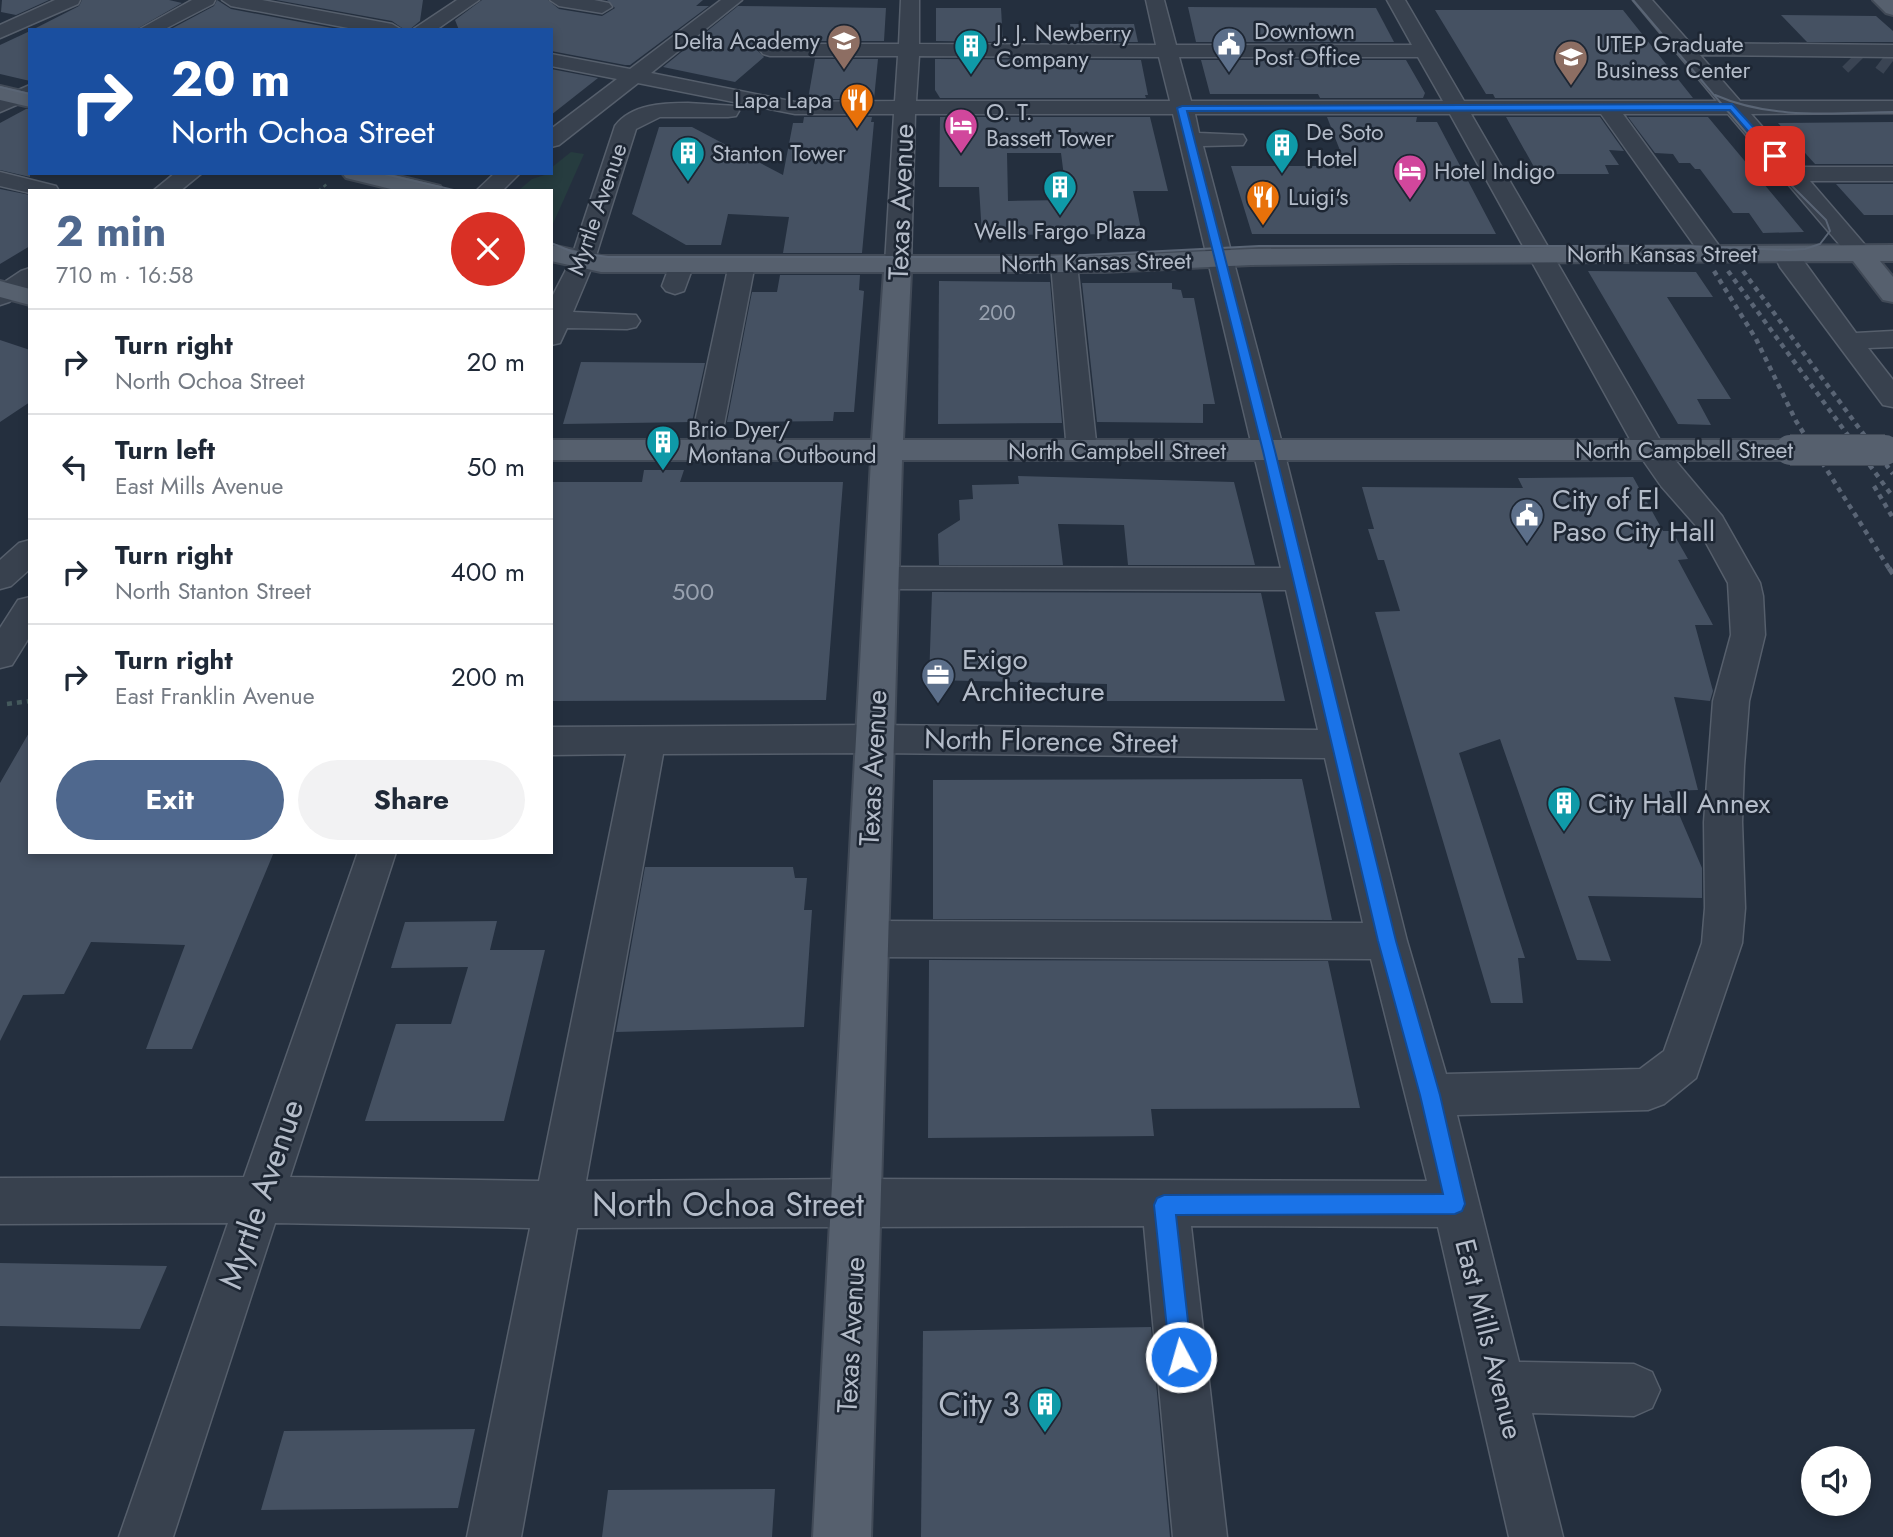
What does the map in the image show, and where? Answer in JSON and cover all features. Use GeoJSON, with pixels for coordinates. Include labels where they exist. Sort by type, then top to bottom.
{"type":"FeatureCollection","features":[{"type":"Feature","properties":{"kind":"main road"},"geometry":{"type":"LineString","coordinates":[[1883,0],[1893,9]]}},
{"type":"Feature","properties":{"kind":"main road"},"geometry":{"type":"LineString","coordinates":[[362,175],[422,189]]}},
{"type":"Feature","properties":{"kind":"main road"},"geometry":{"type":"LineString","coordinates":[[1860,253],[1893,294]]}},
{"type":"Feature","properties":{"kind":"main road","name":"North Kansas Street"},"geometry":{"type":"LineString","coordinates":[[553,255],[582,262],[678,275],[742,264],[1064,264],[1219,258],[1893,253]]}},
{"type":"Feature","properties":{"kind":"main road","name":"Texas Avenue"},"geometry":{"type":"LineString","coordinates":[[842,1537],[857,1202],[858,1096],[898,264]]}},
{"type":"Feature","properties":{"kind":"main road","name":"North Campbell Street"},"geometry":{"type":"LineString","coordinates":[[553,450],[1889,450]]}},
{"type":"Feature","properties":{"kind":"street"},"geometry":{"type":"LineString","coordinates":[[0,32],[71,0]]}},
{"type":"Feature","properties":{"kind":"street"},"geometry":{"type":"LineString","coordinates":[[152,28],[206,0]]}},
{"type":"Feature","properties":{"kind":"street"},"geometry":{"type":"LineString","coordinates":[[231,0],[381,28]]}},
{"type":"Feature","properties":{"kind":"street"},"geometry":{"type":"LineString","coordinates":[[425,28],[470,0]]}},
{"type":"Feature","properties":{"kind":"street"},"geometry":{"type":"LineString","coordinates":[[559,0],[602,7]]}},
{"type":"Feature","properties":{"kind":"street"},"geometry":{"type":"LineString","coordinates":[[553,138],[733,0]]}},
{"type":"Feature","properties":{"kind":"street","name":"Texas Avenue"},"geometry":{"type":"LineString","coordinates":[[898,264],[899,193],[910,0]]}},
{"type":"Feature","properties":{"kind":"street","name":"East Mills Avenue"},"geometry":{"type":"LineString","coordinates":[[1155,0],[1269,451],[1387,941],[1430,1095],[1536,1537]]}},
{"type":"Feature","properties":{"kind":"street"},"geometry":{"type":"LineString","coordinates":[[1396,0],[1651,450],[1710,523],[1744,583],[1747,596],[1748,635],[1731,701],[1727,753],[1723,822],[1725,908],[1722,943],[1681,1064],[1648,1089],[1430,1095]]}},
{"type":"Feature","properties":{"kind":"street"},"geometry":{"type":"LineString","coordinates":[[1642,0],[1860,253]]}},
{"type":"Feature","properties":{"kind":"street"},"geometry":{"type":"LineString","coordinates":[[0,18],[47,28]]}},
{"type":"Feature","properties":{"kind":"street"},"geometry":{"type":"LineString","coordinates":[[671,46],[697,50]]}},
{"type":"Feature","properties":{"kind":"street"},"geometry":{"type":"LineString","coordinates":[[770,50],[909,48],[1424,51]]}},
{"type":"Feature","properties":{"kind":"street"},"geometry":{"type":"LineString","coordinates":[[1683,49],[1864,60]]}},
{"type":"Feature","properties":{"kind":"street"},"geometry":{"type":"LineString","coordinates":[[553,60],[795,108],[905,108],[1186,124],[1250,117],[1456,109],[1893,107]]}},
{"type":"Feature","properties":{"kind":"street","name":"Myrtle Avenue"},"geometry":{"type":"LineString","coordinates":[[554,328],[582,262],[626,126],[630,121],[647,114],[666,111],[795,108]]}},
{"type":"Feature","properties":{"kind":"street"},"geometry":{"type":"LineString","coordinates":[[1608,108],[1713,254]]}},
{"type":"Feature","properties":{"kind":"street"},"geometry":{"type":"LineString","coordinates":[[1186,124],[1235,140]]}},
{"type":"Feature","properties":{"kind":"street"},"geometry":{"type":"LineString","coordinates":[[1791,174],[1893,174]]}},
{"type":"Feature","properties":{"kind":"street"},"geometry":{"type":"LineString","coordinates":[[167,189],[188,175]]}},
{"type":"Feature","properties":{"kind":"street"},"geometry":{"type":"LineString","coordinates":[[489,189],[507,175]]}},
{"type":"Feature","properties":{"kind":"street"},"geometry":{"type":"LineString","coordinates":[[0,179],[40,189]]}},
{"type":"Feature","properties":{"kind":"street"},"geometry":{"type":"LineString","coordinates":[[1786,254],[1893,399]]}},
{"type":"Feature","properties":{"kind":"street"},"geometry":{"type":"LineString","coordinates":[[704,450],[742,264]]}},
{"type":"Feature","properties":{"kind":"street"},"geometry":{"type":"LineString","coordinates":[[1064,264],[1083,451]]}},
{"type":"Feature","properties":{"kind":"street"},"geometry":{"type":"LineString","coordinates":[[554,328],[626,321]]}},
{"type":"Feature","properties":{"kind":"street"},"geometry":{"type":"LineString","coordinates":[[1849,341],[1893,339]]}},
{"type":"Feature","properties":{"kind":"street"},"geometry":{"type":"LineString","coordinates":[[0,578],[28,553]]}},
{"type":"Feature","properties":{"kind":"street"},"geometry":{"type":"LineString","coordinates":[[881,578],[1300,579]]}},
{"type":"Feature","properties":{"kind":"street"},"geometry":{"type":"LineString","coordinates":[[0,594],[28,601]]}},
{"type":"Feature","properties":{"kind":"street"},"geometry":{"type":"LineString","coordinates":[[0,656],[28,611]]}},
{"type":"Feature","properties":{"kind":"street","name":"North Florence Street"},"geometry":{"type":"LineString","coordinates":[[553,741],[874,740],[1340,744]]}},
{"type":"Feature","properties":{"kind":"street"},"geometry":{"type":"LineString","coordinates":[[494,1537],[647,742]]}},
{"type":"Feature","properties":{"kind":"street","name":"Myrtle Avenue"},"geometry":{"type":"LineString","coordinates":[[146,1537],[376,854]]}},
{"type":"Feature","properties":{"kind":"street"},"geometry":{"type":"LineString","coordinates":[[866,939],[1387,941]]}},
{"type":"Feature","properties":{"kind":"street","name":"North Ochoa Street"},"geometry":{"type":"LineString","coordinates":[[0,1200],[258,1200],[558,1205],[857,1202],[1455,1204]]}},
{"type":"Feature","properties":{"kind":"street"},"geometry":{"type":"LineString","coordinates":[[1164,1205],[1200,1537]]}},
{"type":"Feature","properties":{"kind":"street"},"geometry":{"type":"LineString","coordinates":[[1502,1387],[1634,1390]]}},
{"type":"Feature","properties":{"kind":"path"},"geometry":{"type":"LineString","coordinates":[[321,189],[327,184]]}},
{"type":"Feature","properties":{"kind":"path"},"geometry":{"type":"LineString","coordinates":[[7,704],[28,701]]}},
{"type":"Feature","properties":{"kind":"green space"},"geometry":{"type":"Polygon","coordinates":[[[571,152],[584,154],[553,224],[553,189],[520,189],[532,179],[553,175],[553,166],[571,152]]]}},
{"type":"Feature","properties":{"kind":"building"},"geometry":{"type":"Polygon","coordinates":[[[2,0],[49,0],[16,15],[1,12],[2,0]]]}},
{"type":"Feature","properties":{"kind":"building"},"geometry":{"type":"Polygon","coordinates":[[[82,0],[169,0],[182,3],[138,28],[36,28],[79,6],[82,0]]]}},
{"type":"Feature","properties":{"kind":"building"},"geometry":{"type":"Polygon","coordinates":[[[217,0],[231,9],[332,28],[173,28],[214,6],[217,0]]]}},
{"type":"Feature","properties":{"kind":"building"},"geometry":{"type":"Polygon","coordinates":[[[276,0],[423,0],[420,21],[411,28],[402,28],[392,21],[276,0]]]}},
{"type":"Feature","properties":{"kind":"building"},"geometry":{"type":"Polygon","coordinates":[[[482,0],[548,0],[559,9],[602,16],[615,8],[607,0],[703,0],[696,6],[709,6],[630,65],[553,51],[553,28],[458,28],[455,20],[482,0]]]}},
{"type":"Feature","properties":{"kind":"building"},"geometry":{"type":"Polygon","coordinates":[[[738,6],[886,8],[884,41],[769,41],[761,44],[757,50],[764,57],[735,82],[663,67],[738,6]]]}},
{"type":"Feature","properties":{"kind":"building"},"geometry":{"type":"Polygon","coordinates":[[[1188,7],[1376,8],[1394,42],[1196,42],[1188,7]]]}},
{"type":"Feature","properties":{"kind":"building"},"geometry":{"type":"Polygon","coordinates":[[[936,8],[1001,8],[1003,42],[936,41],[936,8]]]}},
{"type":"Feature","properties":{"kind":"building"},"geometry":{"type":"Polygon","coordinates":[[[1435,10],[1623,10],[1693,98],[1495,98],[1493,94],[1486,94],[1435,10]]]}},
{"type":"Feature","properties":{"kind":"building"},"geometry":{"type":"Polygon","coordinates":[[[1781,15],[1876,16],[1893,31],[1893,42],[1807,42],[1781,15]]]}},
{"type":"Feature","properties":{"kind":"building"},"geometry":{"type":"Polygon","coordinates":[[[1070,24],[1134,24],[1138,42],[1073,42],[1070,24]]]}},
{"type":"Feature","properties":{"kind":"building"},"geometry":{"type":"Polygon","coordinates":[[[28,32],[28,81],[0,74],[0,45],[28,32]]]}},
{"type":"Feature","properties":{"kind":"building"},"geometry":{"type":"Polygon","coordinates":[[[815,59],[878,59],[874,99],[808,99],[815,59]]]}},
{"type":"Feature","properties":{"kind":"building"},"geometry":{"type":"Polygon","coordinates":[[[935,59],[1141,60],[1148,95],[1145,95],[1146,98],[940,98],[935,90],[935,59]]]}},
{"type":"Feature","properties":{"kind":"building"},"geometry":{"type":"Polygon","coordinates":[[[1201,60],[1406,60],[1425,93],[1423,98],[1210,94],[1201,60]]]}},
{"type":"Feature","properties":{"kind":"building"},"geometry":{"type":"Polygon","coordinates":[[[553,69],[598,78],[553,113],[553,69]]]}},
{"type":"Feature","properties":{"kind":"building"},"geometry":{"type":"Polygon","coordinates":[[[28,109],[30,177],[0,170],[0,123],[28,109]]]}},
{"type":"Feature","properties":{"kind":"building"},"geometry":{"type":"Polygon","coordinates":[[[804,117],[872,117],[871,122],[874,122],[862,253],[783,253],[789,217],[728,214],[721,245],[686,245],[632,214],[659,127],[692,127],[783,175],[793,123],[803,123],[804,117]]]}},
{"type":"Feature","properties":{"kind":"building"},"geometry":{"type":"Polygon","coordinates":[[[940,117],[1150,117],[1168,191],[1133,191],[1142,234],[982,235],[979,187],[939,187],[940,117]],[[1007,153],[1008,201],[1067,200],[1061,153],[1007,153]]]}},
{"type":"Feature","properties":{"kind":"building"},"geometry":{"type":"Polygon","coordinates":[[[1327,117],[1417,117],[1416,122],[1437,122],[1496,234],[1252,234],[1231,166],[1346,166],[1327,117]]]}},
{"type":"Feature","properties":{"kind":"building"},"geometry":{"type":"Polygon","coordinates":[[[1506,117],[1600,117],[1624,151],[1609,150],[1619,165],[1605,165],[1609,174],[1538,174],[1506,117]]]}},
{"type":"Feature","properties":{"kind":"building"},"geometry":{"type":"Polygon","coordinates":[[[1628,117],[1708,117],[1804,232],[1763,233],[1749,213],[1733,213],[1700,169],[1695,169],[1690,163],[1679,163],[1673,154],[1655,153],[1628,117]]]}},
{"type":"Feature","properties":{"kind":"building"},"geometry":{"type":"Polygon","coordinates":[[[1893,122],[1893,164],[1815,164],[1778,123],[1893,122]]]}},
{"type":"Feature","properties":{"kind":"building"},"geometry":{"type":"Polygon","coordinates":[[[1836,184],[1893,184],[1893,215],[1864,215],[1836,184]]]}},
{"type":"Feature","properties":{"kind":"building"},"geometry":{"type":"Polygon","coordinates":[[[0,189],[28,195],[28,247],[0,264],[0,189]]]}},
{"type":"Feature","properties":{"kind":"building"},"geometry":{"type":"Polygon","coordinates":[[[1588,271],[1696,272],[1713,297],[1667,297],[1731,399],[1697,399],[1711,425],[1678,424],[1588,271]]]}},
{"type":"Feature","properties":{"kind":"building"},"geometry":{"type":"Polygon","coordinates":[[[780,275],[860,275],[859,290],[864,291],[854,412],[834,412],[833,421],[727,422],[752,292],[777,292],[780,275]]]}},
{"type":"Feature","properties":{"kind":"building"},"geometry":{"type":"Polygon","coordinates":[[[939,281],[1050,282],[1062,423],[938,424],[939,281]]]}},
{"type":"Feature","properties":{"kind":"building"},"geometry":{"type":"Polygon","coordinates":[[[1082,283],[1172,283],[1172,289],[1181,290],[1183,298],[1194,298],[1215,404],[1203,404],[1203,423],[1097,422],[1082,283]]]}},
{"type":"Feature","properties":{"kind":"building"},"geometry":{"type":"Polygon","coordinates":[[[0,340],[28,349],[28,403],[0,422],[0,340]]]}},
{"type":"Feature","properties":{"kind":"building"},"geometry":{"type":"Polygon","coordinates":[[[581,362],[705,363],[692,422],[563,424],[581,362]]]}},
{"type":"Feature","properties":{"kind":"building"},"geometry":{"type":"Polygon","coordinates":[[[644,470],[684,470],[680,482],[843,482],[826,700],[553,701],[553,482],[642,482],[644,470]]]}},
{"type":"Feature","properties":{"kind":"building"},"geometry":{"type":"Polygon","coordinates":[[[1018,476],[1234,482],[1255,565],[1128,565],[1124,525],[1058,524],[1063,565],[939,565],[938,534],[960,520],[959,500],[973,499],[972,485],[1019,484],[1018,476]]]}},
{"type":"Feature","properties":{"kind":"building","name":"City Hall Annex"},"geometry":{"type":"Polygon","coordinates":[[[1633,477],[1663,531],[1672,531],[1688,559],[1678,560],[1713,625],[1695,625],[1713,691],[1710,701],[1674,697],[1698,790],[1669,791],[1702,868],[1702,898],[1588,896],[1611,961],[1577,960],[1500,739],[1459,753],[1525,958],[1518,958],[1523,1003],[1491,1003],[1375,612],[1400,611],[1384,560],[1378,560],[1368,529],[1374,529],[1362,487],[1523,488],[1518,478],[1633,477]]]}},
{"type":"Feature","properties":{"kind":"building"},"geometry":{"type":"Polygon","coordinates":[[[932,592],[1261,593],[1285,701],[1107,701],[1107,684],[929,680],[932,592]]]}},
{"type":"Feature","properties":{"kind":"building"},"geometry":{"type":"Polygon","coordinates":[[[28,734],[28,854],[273,854],[192,1049],[146,1049],[185,945],[91,942],[64,994],[23,995],[0,1041],[0,783],[28,734]]]}},
{"type":"Feature","properties":{"kind":"building"},"geometry":{"type":"Polygon","coordinates":[[[1302,779],[1332,920],[933,919],[933,780],[1302,779]]]}},
{"type":"Feature","properties":{"kind":"building"},"geometry":{"type":"Polygon","coordinates":[[[645,867],[793,867],[795,878],[807,878],[804,910],[812,910],[804,1027],[616,1032],[645,867]]]}},
{"type":"Feature","properties":{"kind":"building"},"geometry":{"type":"Polygon","coordinates":[[[497,921],[490,950],[545,950],[504,1121],[365,1121],[396,1024],[451,1024],[468,967],[391,968],[405,922],[497,921]]]}},
{"type":"Feature","properties":{"kind":"building"},"geometry":{"type":"Polygon","coordinates":[[[929,960],[1328,961],[1360,1108],[1151,1109],[1154,1136],[928,1138],[929,960]]]}},
{"type":"Feature","properties":{"kind":"building"},"geometry":{"type":"Polygon","coordinates":[[[0,1263],[167,1266],[140,1329],[0,1326],[0,1263]]]}},
{"type":"Feature","properties":{"kind":"building","name":"City 3"},"geometry":{"type":"Polygon","coordinates":[[[1151,1327],[1170,1537],[921,1537],[923,1331],[1151,1327]]]}},
{"type":"Feature","properties":{"kind":"building"},"geometry":{"type":"Polygon","coordinates":[[[475,1429],[458,1508],[261,1510],[284,1431],[475,1429]]]}},
{"type":"Feature","properties":{"kind":"building"},"geometry":{"type":"Polygon","coordinates":[[[775,1489],[772,1537],[602,1537],[608,1490],[775,1489]]]}},
{"type":"Feature","properties":{"kind":"tunnel"},"geometry":{"type":"LineString","coordinates":[[1850,59],[1856,65]]}},
{"type":"Feature","properties":{"kind":"tunnel"},"geometry":{"type":"LineString","coordinates":[[1882,59],[1890,65]]}},
{"type":"Feature","properties":{"kind":"tram line"},"geometry":{"type":"LineString","coordinates":[[553,244],[573,252],[608,257],[1046,257],[1259,246],[1687,246],[1788,250],[1805,249],[1820,244],[1830,231],[1826,220],[1789,183],[1633,0]]}},
{"type":"Feature","properties":{"kind":"tram line"},"geometry":{"type":"LineString","coordinates":[[0,87],[28,94]]}},
{"type":"Feature","properties":{"kind":"tram line"},"geometry":{"type":"LineString","coordinates":[[1715,95],[1737,103],[1780,112],[1893,112]]}},
{"type":"Feature","properties":{"kind":"tram line"},"geometry":{"type":"LineString","coordinates":[[389,175],[449,189]]}},
{"type":"Feature","properties":{"kind":"railway"},"geometry":{"type":"LineString","coordinates":[[1714,271],[1756,339],[1796,421],[1890,570]]}},
{"type":"Feature","properties":{"kind":"railway"},"geometry":{"type":"LineString","coordinates":[[1728,271],[1893,497]]}},
{"type":"Feature","properties":{"kind":"railway"},"geometry":{"type":"LineString","coordinates":[[1743,271],[1893,474]]}},
{"type":"Feature","properties":{"kind":"railway"},"geometry":{"type":"LineString","coordinates":[[1874,486],[1893,518]]}},
{"type":"Feature","properties":{"kind":"railway"},"geometry":{"type":"LineString","coordinates":[[1889,568],[1893,574]]}},
{"type":"Feature","properties":{"kind":"place","name":"Delta Academy"},"geometry":{"type":"Point","coordinates":[844,71]}},
{"type":"Feature","properties":{"kind":"place","name":"Downtown Post Office"},"geometry":{"type":"Point","coordinates":[1229,74]}},
{"type":"Feature","properties":{"kind":"place","name":"J. J. Newberry Company"},"geometry":{"type":"Point","coordinates":[971,76]}},
{"type":"Feature","properties":{"kind":"place","name":"UTEP Graduate Business Center"},"geometry":{"type":"Point","coordinates":[1571,87]}},
{"type":"Feature","properties":{"kind":"place","name":"Lapa Lapa"},"geometry":{"type":"Point","coordinates":[857,130]}},
{"type":"Feature","properties":{"kind":"place","name":"O. T. Bassett Tower"},"geometry":{"type":"Point","coordinates":[961,155]}},
{"type":"Feature","properties":{"kind":"place","name":"De Soto Hotel"},"geometry":{"type":"Point","coordinates":[1282,175]}},
{"type":"Feature","properties":{"kind":"place","name":"Stanton Tower"},"geometry":{"type":"Point","coordinates":[688,183]}},
{"type":"Feature","properties":{"kind":"place","name":"Hotel Indigo"},"geometry":{"type":"Point","coordinates":[1410,201]}},
{"type":"Feature","properties":{"kind":"place","name":"Wells Fargo Plaza"},"geometry":{"type":"Point","coordinates":[1060,217]}},
{"type":"Feature","properties":{"kind":"place","name":"Luigi's"},"geometry":{"type":"Point","coordinates":[1263,227]}},
{"type":"Feature","properties":{"kind":"place","name":"Brio Dyer/ Montana Outbound"},"geometry":{"type":"Point","coordinates":[663,472]}},
{"type":"Feature","properties":{"kind":"place","name":"City of El Paso City Hall"},"geometry":{"type":"Point","coordinates":[1527,545]}},
{"type":"Feature","properties":{"kind":"place","name":"Exigo Architecture"},"geometry":{"type":"Point","coordinates":[938,705]}},
{"type":"Feature","properties":{"kind":"place","name":"City Hall Annex"},"geometry":{"type":"Point","coordinates":[1564,833]}},
{"type":"Feature","properties":{"kind":"place","name":"City 3"},"geometry":{"type":"Point","coordinates":[1045,1434]}},
{"type":"Feature","properties":{"kind":"route"},"geometry":{"type":"LineString","coordinates":[[1181,1357],[1164,1205],[1455,1204],[1430,1095],[1387,941],[1269,451],[1182,108],[1732,107],[1775,156]]}}]}
